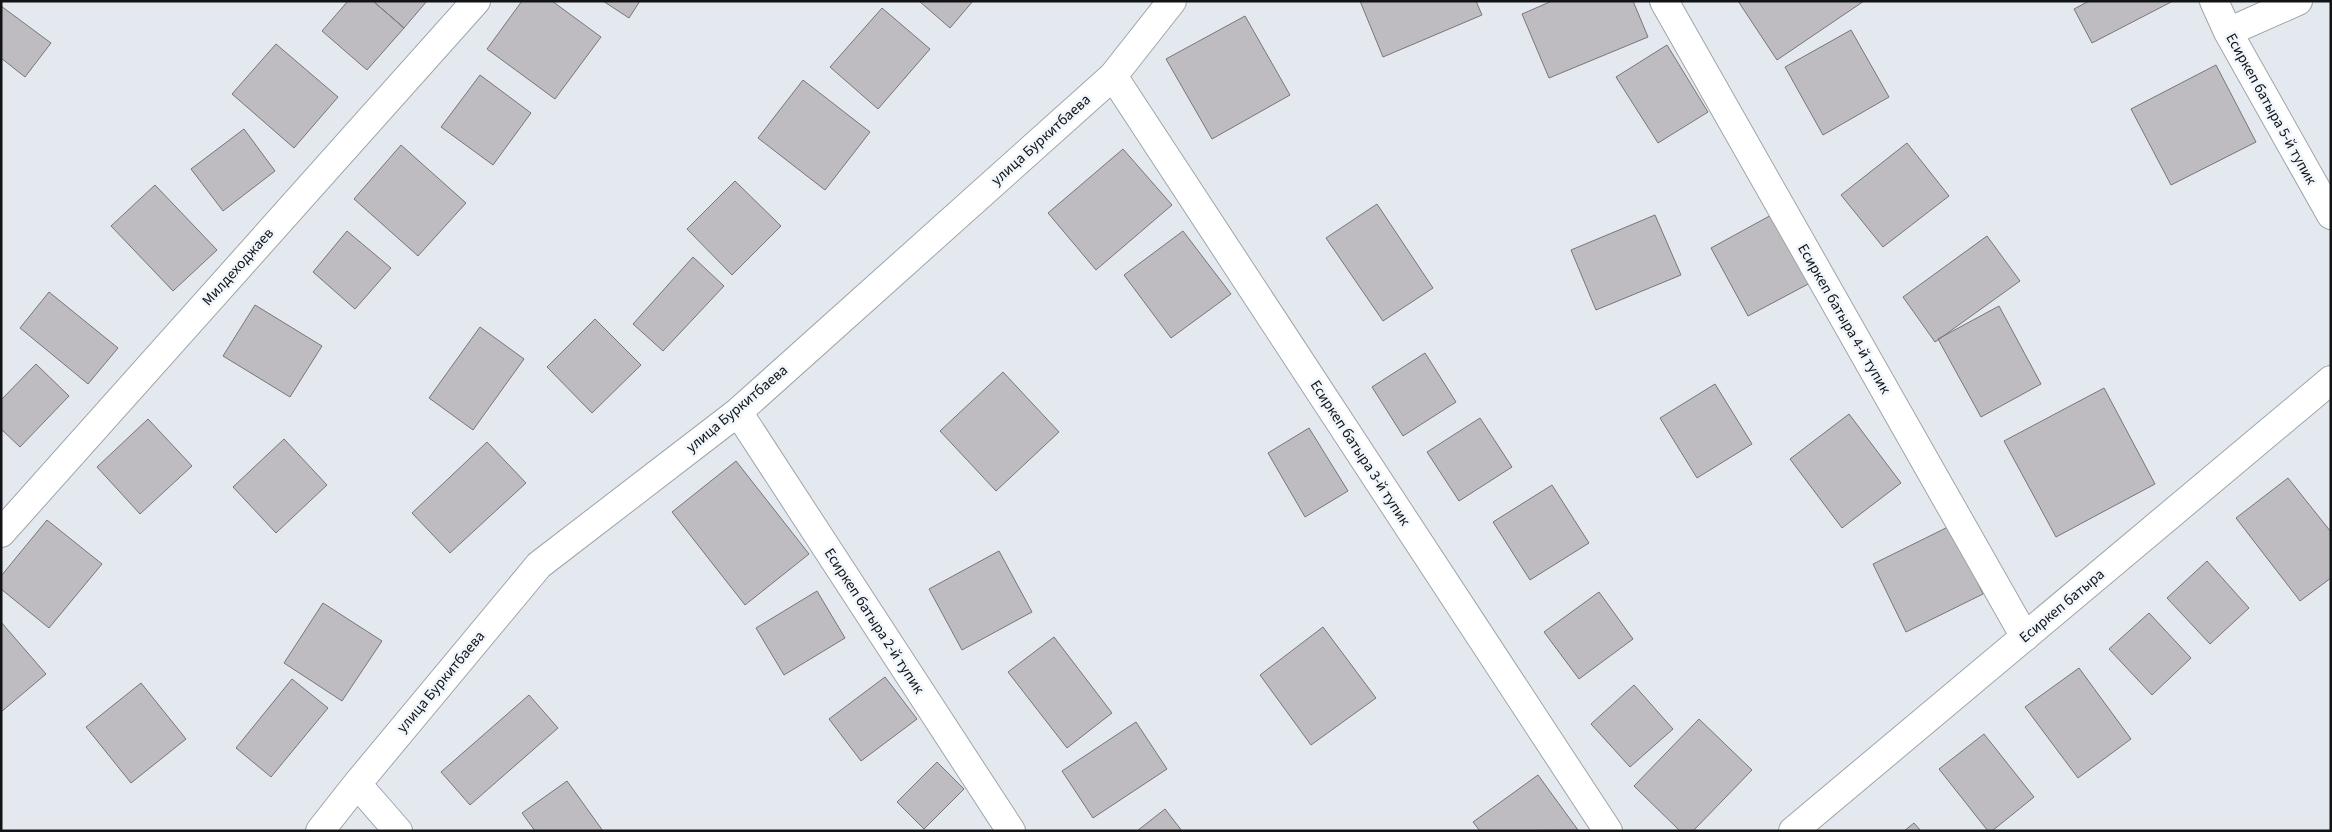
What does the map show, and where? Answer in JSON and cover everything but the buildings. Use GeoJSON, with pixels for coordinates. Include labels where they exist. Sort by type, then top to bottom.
{"type":"FeatureCollection","features":[{"type":"Feature","properties":{"kind":"street","name":"Милдеходжаев"},"geometry":{"type":"LineString","coordinates":[[1,533],[476,1]]}},
{"type":"Feature","properties":{"kind":"street","name":"улица Буркитбаева"},"geometry":{"type":"LineString","coordinates":[[320,831],[539,565],[738,412],[1113,76],[1172,1]]}},
{"type":"Feature","properties":{"kind":"street","name":"Есиркеп батыра 4-й тупик"},"geometry":{"type":"LineString","coordinates":[[1664,1],[2025,636]]}},
{"type":"Feature","properties":{"kind":"street","name":"Есиркеп батыра 5-й тупик"},"geometry":{"type":"LineString","coordinates":[[2214,1],[2228,32],[2331,215]]}},
{"type":"Feature","properties":{"kind":"street"},"geometry":{"type":"LineString","coordinates":[[2228,32],[2298,1]]}},
{"type":"Feature","properties":{"kind":"street","name":"Есиркеп батыра 3-й тупик"},"geometry":{"type":"LineString","coordinates":[[1113,76],[1608,831]]}},
{"type":"Feature","properties":{"kind":"street","name":"Есиркеп батыра"},"geometry":{"type":"LineString","coordinates":[[1793,831],[2331,380]]}},
{"type":"Feature","properties":{"kind":"street","name":"Есиркеп батыра 2-й тупик"},"geometry":{"type":"LineString","coordinates":[[738,412],[1011,831]]}},
{"type":"Feature","properties":{"kind":"street"},"geometry":{"type":"LineString","coordinates":[[357,784],[398,831]]}}]}
